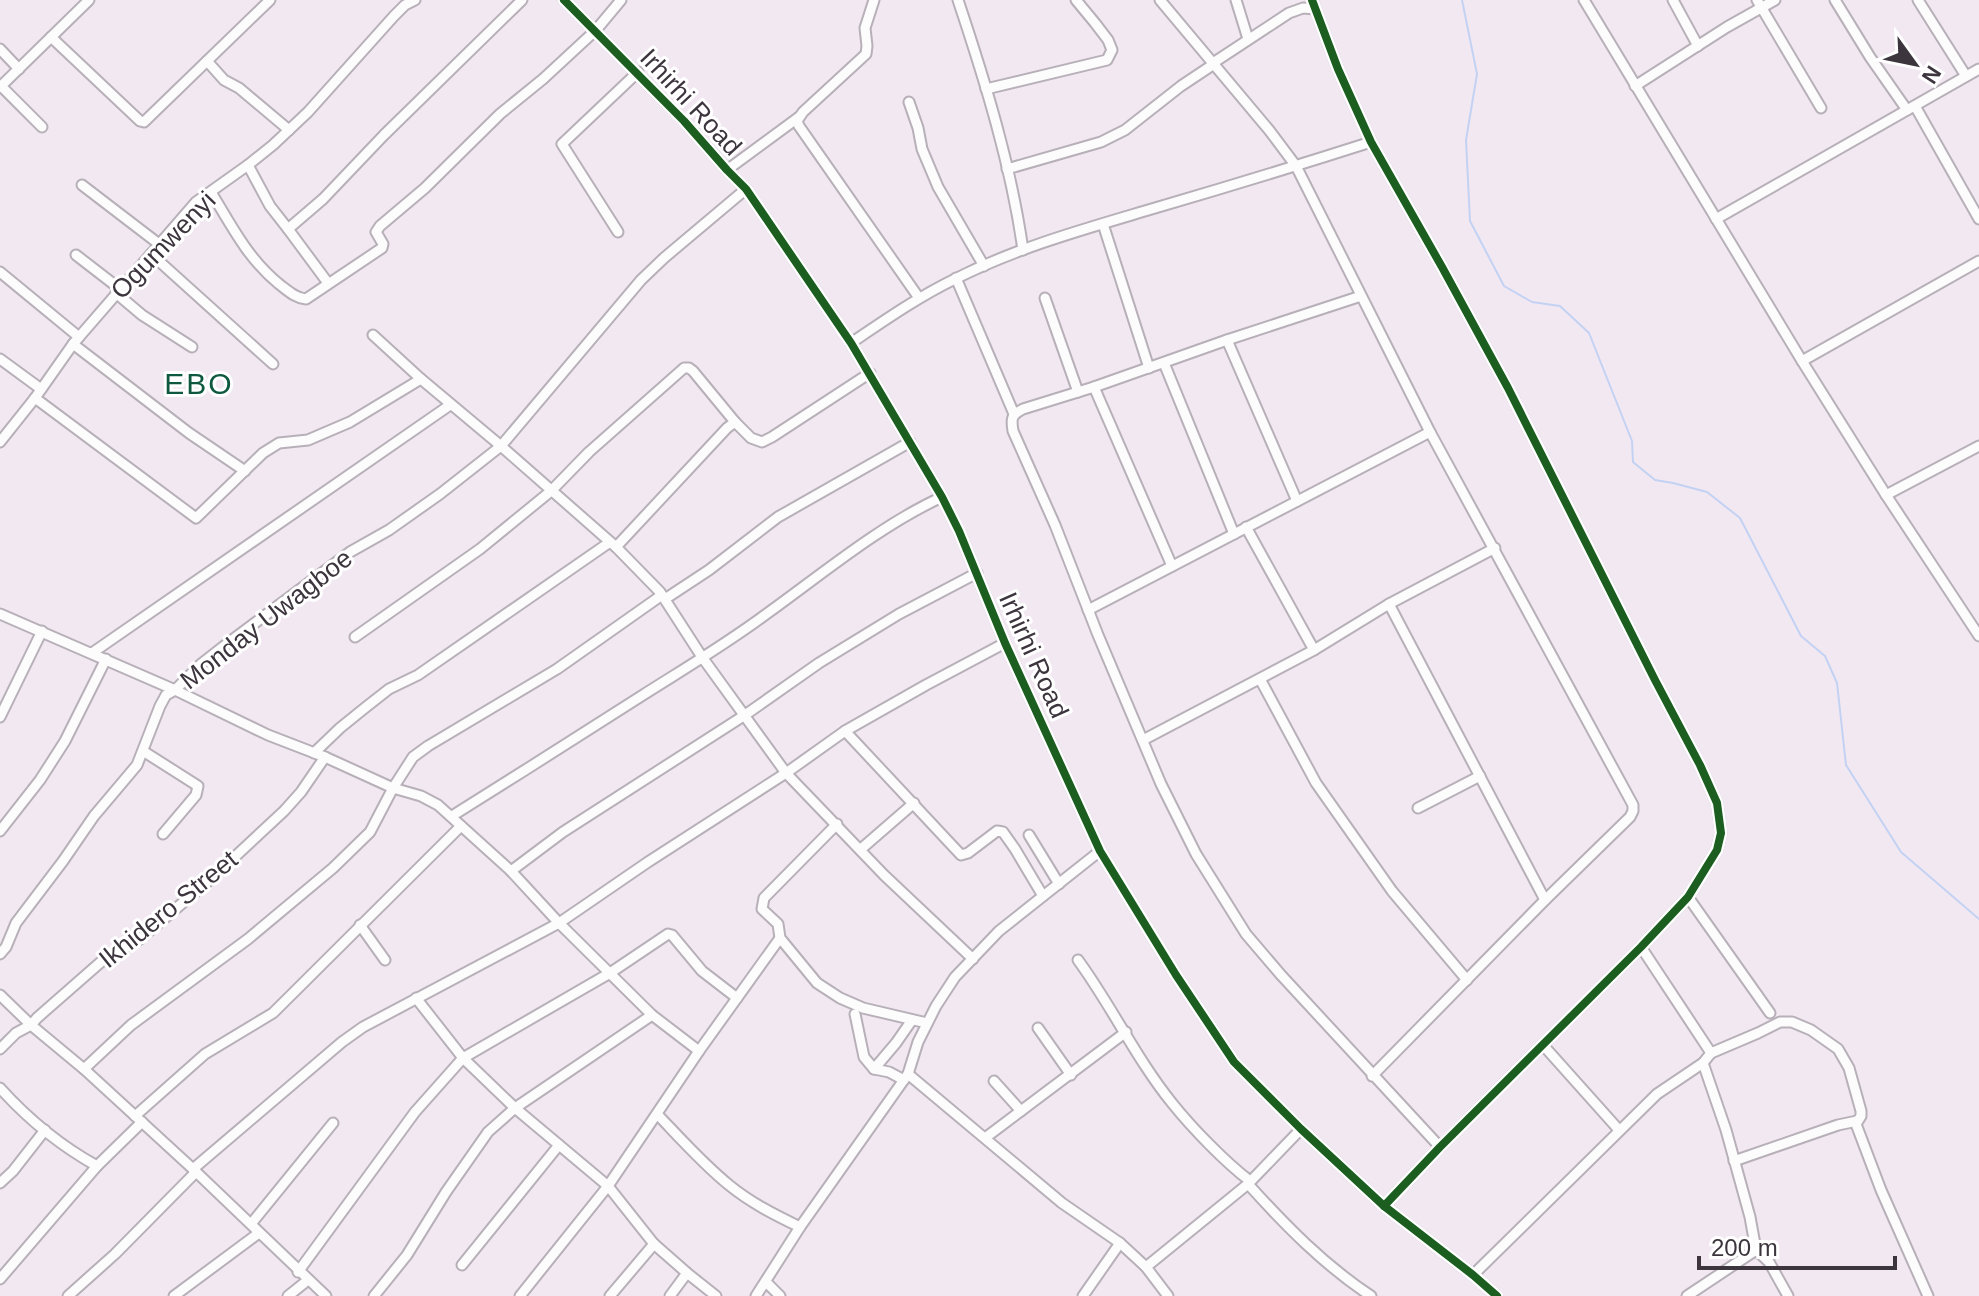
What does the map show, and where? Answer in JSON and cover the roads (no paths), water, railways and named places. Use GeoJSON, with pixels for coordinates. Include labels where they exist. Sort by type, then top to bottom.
{"type":"FeatureCollection","features":[{"type":"Feature","properties":{"kind":"street"},"geometry":{"type":"LineString","coordinates":[[42,127],[1,87],[89,0]]}},
{"type":"Feature","properties":{"kind":"street"},"geometry":{"type":"LineString","coordinates":[[51,37],[144,122],[270,0]]}},
{"type":"Feature","properties":{"kind":"street","name":"Ogumwenyi"},"geometry":{"type":"LineString","coordinates":[[0,442],[76,341],[196,202],[248,165],[289,130],[394,16],[415,0]]}},
{"type":"Feature","properties":{"kind":"street"},"geometry":{"type":"LineString","coordinates":[[288,229],[323,199],[522,0]]}},
{"type":"Feature","properties":{"kind":"street","name":"Irhirhi Road"},"geometry":{"type":"LineString","coordinates":[[564,0],[638,72],[746,189],[870,373],[959,531],[1005,643],[1100,851],[1234,1062],[1384,1206],[1497,1296]]}},
{"type":"Feature","properties":{"kind":"street"},"geometry":{"type":"LineString","coordinates":[[211,192],[246,250],[291,294],[306,299],[382,248],[376,232],[380,226],[596,30],[621,0]]}},
{"type":"Feature","properties":{"kind":"street"},"geometry":{"type":"LineString","coordinates":[[727,170],[799,117],[866,54],[865,28],[874,0]]}},
{"type":"Feature","properties":{"kind":"street"},"geometry":{"type":"LineString","coordinates":[[986,89],[1107,60],[1112,50],[1108,40],[1076,0]]}},
{"type":"Feature","properties":{"kind":"street"},"geometry":{"type":"LineString","coordinates":[[1160,0],[1296,166],[1430,432],[1633,805],[1630,817],[1372,1076]]}},
{"type":"Feature","properties":{"kind":"street"},"geometry":{"type":"LineString","coordinates":[[1236,0],[1248,39]]}},
{"type":"Feature","properties":{"kind":"street"},"geometry":{"type":"LineString","coordinates":[[1584,0],[1802,361],[1979,636]]}},
{"type":"Feature","properties":{"kind":"street"},"geometry":{"type":"LineString","coordinates":[[1673,0],[1698,46]]}},
{"type":"Feature","properties":{"kind":"street"},"geometry":{"type":"LineString","coordinates":[[1635,86],[1759,4],[1775,0]]}},
{"type":"Feature","properties":{"kind":"street"},"geometry":{"type":"LineString","coordinates":[[1835,0],[1870,57],[1911,108],[1979,219]]}},
{"type":"Feature","properties":{"kind":"street"},"geometry":{"type":"LineString","coordinates":[[1918,0],[1966,76]]}},
{"type":"Feature","properties":{"kind":"street"},"geometry":{"type":"LineString","coordinates":[[959,1],[1017,206],[1023,250]]}},
{"type":"Feature","properties":{"kind":"street"},"geometry":{"type":"LineString","coordinates":[[1007,169],[1101,142],[1125,130],[1248,39],[1292,12],[1314,4],[1338,69],[1371,142],[1508,388],[1717,803],[1721,833],[1717,850],[1688,897],[1384,1206]]}},
{"type":"Feature","properties":{"kind":"street"},"geometry":{"type":"LineString","coordinates":[[1759,4],[1821,108]]}},
{"type":"Feature","properties":{"kind":"street"},"geometry":{"type":"LineString","coordinates":[[0,49],[19,69]]}},
{"type":"Feature","properties":{"kind":"street"},"geometry":{"type":"LineString","coordinates":[[207,61],[224,80],[239,88],[289,130]]}},
{"type":"Feature","properties":{"kind":"street"},"geometry":{"type":"LineString","coordinates":[[1716,219],[1979,69]]}},
{"type":"Feature","properties":{"kind":"street"},"geometry":{"type":"LineString","coordinates":[[618,232],[562,144],[638,72]]}},
{"type":"Feature","properties":{"kind":"street"},"geometry":{"type":"LineString","coordinates":[[909,102],[922,149],[938,187],[984,266]]}},
{"type":"Feature","properties":{"kind":"street"},"geometry":{"type":"LineString","coordinates":[[799,117],[799,126],[919,298]]}},
{"type":"Feature","properties":{"kind":"street"},"geometry":{"type":"LineString","coordinates":[[851,343],[919,298],[956,278],[1023,250],[1371,142]]}},
{"type":"Feature","properties":{"kind":"street"},"geometry":{"type":"LineString","coordinates":[[248,165],[270,206],[328,283]]}},
{"type":"Feature","properties":{"kind":"street"},"geometry":{"type":"LineString","coordinates":[[82,185],[159,244]]}},
{"type":"Feature","properties":{"kind":"street","name":"Monday Uwagboe"},"geometry":{"type":"LineString","coordinates":[[0,954],[16,923],[94,816],[137,765],[166,695],[224,646],[350,552],[389,530],[501,446],[641,280],[746,189]]}},
{"type":"Feature","properties":{"kind":"street"},"geometry":{"type":"LineString","coordinates":[[1103,224],[1149,368]]}},
{"type":"Feature","properties":{"kind":"street"},"geometry":{"type":"LineString","coordinates":[[151,254],[273,364]]}},
{"type":"Feature","properties":{"kind":"street"},"geometry":{"type":"LineString","coordinates":[[76,255],[142,315],[192,347]]}},
{"type":"Feature","properties":{"kind":"street"},"geometry":{"type":"LineString","coordinates":[[1802,361],[1979,261]]}},
{"type":"Feature","properties":{"kind":"street"},"geometry":{"type":"LineString","coordinates":[[0,272],[76,341],[189,433],[245,471]]}},
{"type":"Feature","properties":{"kind":"street"},"geometry":{"type":"LineString","coordinates":[[956,278],[1014,414]]}},
{"type":"Feature","properties":{"kind":"street"},"geometry":{"type":"LineString","coordinates":[[1361,296],[1043,402],[1014,414],[1011,420],[1161,784],[1196,854],[1246,934],[1372,1076],[1440,1147]]}},
{"type":"Feature","properties":{"kind":"street"},"geometry":{"type":"LineString","coordinates":[[1045,298],[1078,392]]}},
{"type":"Feature","properties":{"kind":"street"},"geometry":{"type":"LineString","coordinates":[[373,335],[613,545],[663,597],[702,657],[786,773],[884,875],[973,959]]}},
{"type":"Feature","properties":{"kind":"street"},"geometry":{"type":"LineString","coordinates":[[1227,340],[1297,501]]}},
{"type":"Feature","properties":{"kind":"street"},"geometry":{"type":"LineString","coordinates":[[0,359],[38,394],[196,518],[263,453],[279,443],[308,440],[350,422],[421,379]]}},
{"type":"Feature","properties":{"kind":"street"},"geometry":{"type":"LineString","coordinates":[[1164,363],[1234,534]]}},
{"type":"Feature","properties":{"kind":"street"},"geometry":{"type":"LineString","coordinates":[[355,637],[480,549],[551,491],[589,452],[684,368],[693,371],[751,438],[762,442],[870,373]]}},
{"type":"Feature","properties":{"kind":"street"},"geometry":{"type":"LineString","coordinates":[[1094,387],[1172,566]]}},
{"type":"Feature","properties":{"kind":"street"},"geometry":{"type":"LineString","coordinates":[[92,653],[450,405]]}},
{"type":"Feature","properties":{"kind":"street"},"geometry":{"type":"LineString","coordinates":[[314,753],[389,689],[418,675],[613,545],[735,422]]}},
{"type":"Feature","properties":{"kind":"street"},"geometry":{"type":"LineString","coordinates":[[1088,610],[1430,432]]}},
{"type":"Feature","properties":{"kind":"street"},"geometry":{"type":"LineString","coordinates":[[84,1069],[131,1025],[248,939],[333,868],[370,832],[413,757],[557,669],[663,597],[709,570],[778,517],[910,442]]}},
{"type":"Feature","properties":{"kind":"street"},"geometry":{"type":"LineString","coordinates":[[1886,495],[1979,446]]}},
{"type":"Feature","properties":{"kind":"street"},"geometry":{"type":"LineString","coordinates":[[452,816],[702,657],[889,527],[942,497]]}},
{"type":"Feature","properties":{"kind":"street"},"geometry":{"type":"LineString","coordinates":[[1246,527],[1314,650]]}},
{"type":"Feature","properties":{"kind":"street"},"geometry":{"type":"LineString","coordinates":[[1143,740],[1314,650],[1389,604],[1495,548]]}},
{"type":"Feature","properties":{"kind":"street"},"geometry":{"type":"LineString","coordinates":[[511,871],[563,832],[745,715],[819,663],[899,614],[977,573]]}},
{"type":"Feature","properties":{"kind":"street"},"geometry":{"type":"LineString","coordinates":[[1389,604],[1545,900]]}},
{"type":"Feature","properties":{"kind":"street"},"geometry":{"type":"LineString","coordinates":[[0,614],[175,690],[228,717],[438,805],[511,871],[652,1015],[699,1051]]}},
{"type":"Feature","properties":{"kind":"street"},"geometry":{"type":"LineString","coordinates":[[0,717],[42,631]]}},
{"type":"Feature","properties":{"kind":"street"},"geometry":{"type":"LineString","coordinates":[[68,1296],[115,1254],[195,1170],[342,1042],[372,1021],[559,923],[845,731],[1005,643]]}},
{"type":"Feature","properties":{"kind":"street"},"geometry":{"type":"LineString","coordinates":[[0,831],[40,780],[65,741],[106,659]]}},
{"type":"Feature","properties":{"kind":"street"},"geometry":{"type":"LineString","coordinates":[[1260,679],[1316,783],[1392,891],[1467,980]]}},
{"type":"Feature","properties":{"kind":"street"},"geometry":{"type":"LineString","coordinates":[[845,731],[961,855],[997,831],[1003,832],[1043,896]]}},
{"type":"Feature","properties":{"kind":"street"},"geometry":{"type":"LineString","coordinates":[[143,751],[198,786],[196,795],[163,834]]}},
{"type":"Feature","properties":{"kind":"street","name":"Ikhidero Street"},"geometry":{"type":"LineString","coordinates":[[0,1049],[102,961],[140,939],[212,878],[284,811],[325,757]]}},
{"type":"Feature","properties":{"kind":"street"},"geometry":{"type":"LineString","coordinates":[[1418,808],[1480,776]]}},
{"type":"Feature","properties":{"kind":"street"},"geometry":{"type":"LineString","coordinates":[[861,849],[914,803]]}},
{"type":"Feature","properties":{"kind":"street"},"geometry":{"type":"LineString","coordinates":[[837,824],[764,898],[762,909],[778,924],[780,938],[817,983],[863,1008],[927,1023]]}},
{"type":"Feature","properties":{"kind":"street"},"geometry":{"type":"LineString","coordinates":[[0,1279],[139,1119],[205,1054],[273,1013],[461,826]]}},
{"type":"Feature","properties":{"kind":"street"},"geometry":{"type":"LineString","coordinates":[[1029,835],[1059,884]]}},
{"type":"Feature","properties":{"kind":"street"},"geometry":{"type":"LineString","coordinates":[[756,1296],[800,1227],[906,1077],[927,1023],[955,977],[999,931],[1100,851]]}},
{"type":"Feature","properties":{"kind":"street"},"geometry":{"type":"LineString","coordinates":[[1688,897],[1770,1013]]}},
{"type":"Feature","properties":{"kind":"street"},"geometry":{"type":"LineString","coordinates":[[360,925],[385,960]]}},
{"type":"Feature","properties":{"kind":"street"},"geometry":{"type":"LineString","coordinates":[[298,1272],[415,1112],[463,1058],[610,973],[668,934],[702,971],[737,998]]}},
{"type":"Feature","properties":{"kind":"street"},"geometry":{"type":"LineString","coordinates":[[520,1296],[608,1186],[780,938]]}},
{"type":"Feature","properties":{"kind":"street"},"geometry":{"type":"LineString","coordinates":[[1641,947],[1711,1053]]}},
{"type":"Feature","properties":{"kind":"street"},"geometry":{"type":"LineString","coordinates":[[1078,960],[1173,1105],[1249,1182],[1288,1228],[1368,1295]]}},
{"type":"Feature","properties":{"kind":"street"},"geometry":{"type":"LineString","coordinates":[[0,995],[195,1170],[326,1296]]}},
{"type":"Feature","properties":{"kind":"street"},"geometry":{"type":"LineString","coordinates":[[416,998],[463,1058],[515,1108],[608,1186],[654,1244],[716,1296]]}},
{"type":"Feature","properties":{"kind":"street"},"geometry":{"type":"LineString","coordinates":[[855,1014],[864,1057],[874,1069],[906,1077],[1062,1203],[1120,1243],[1146,1267],[1168,1296]]}},
{"type":"Feature","properties":{"kind":"street"},"geometry":{"type":"LineString","coordinates":[[374,1296],[407,1255],[488,1132],[515,1108],[652,1015]]}},
{"type":"Feature","properties":{"kind":"street"},"geometry":{"type":"LineString","coordinates":[[874,1069],[912,1020]]}},
{"type":"Feature","properties":{"kind":"street"},"geometry":{"type":"LineString","coordinates":[[1473,1275],[1657,1094],[1703,1063],[1711,1053],[1780,1022],[1792,1022],[1811,1030],[1838,1049],[1849,1068],[1861,1111],[1856,1124],[1881,1190],[1928,1296]]}},
{"type":"Feature","properties":{"kind":"street"},"geometry":{"type":"LineString","coordinates":[[1038,1028],[1071,1075]]}},
{"type":"Feature","properties":{"kind":"street"},"geometry":{"type":"LineString","coordinates":[[985,1138],[1126,1032]]}},
{"type":"Feature","properties":{"kind":"street"},"geometry":{"type":"LineString","coordinates":[[1543,1045],[1619,1130]]}},
{"type":"Feature","properties":{"kind":"street"},"geometry":{"type":"LineString","coordinates":[[1703,1063],[1750,1217],[1756,1250],[1769,1262],[1788,1296]]}},
{"type":"Feature","properties":{"kind":"street"},"geometry":{"type":"LineString","coordinates":[[994,1081],[1021,1111]]}},
{"type":"Feature","properties":{"kind":"street"},"geometry":{"type":"LineString","coordinates":[[0,1088],[20,1110],[97,1166]]}},
{"type":"Feature","properties":{"kind":"street"},"geometry":{"type":"LineString","coordinates":[[657,1114],[730,1186],[800,1227]]}},
{"type":"Feature","properties":{"kind":"street"},"geometry":{"type":"LineString","coordinates":[[1734,1161],[1857,1121]]}},
{"type":"Feature","properties":{"kind":"street"},"geometry":{"type":"LineString","coordinates":[[251,1224],[333,1123]]}},
{"type":"Feature","properties":{"kind":"street"},"geometry":{"type":"LineString","coordinates":[[1146,1267],[1249,1182],[1301,1129]]}},
{"type":"Feature","properties":{"kind":"street"},"geometry":{"type":"LineString","coordinates":[[0,1183],[45,1130]]}},
{"type":"Feature","properties":{"kind":"street"},"geometry":{"type":"LineString","coordinates":[[462,1265],[559,1145]]}},
{"type":"Feature","properties":{"kind":"street"},"geometry":{"type":"LineString","coordinates":[[174,1296],[259,1233]]}},
{"type":"Feature","properties":{"kind":"street"},"geometry":{"type":"LineString","coordinates":[[1083,1296],[1120,1243]]}},
{"type":"Feature","properties":{"kind":"street"},"geometry":{"type":"LineString","coordinates":[[610,1296],[654,1244]]}},
{"type":"Feature","properties":{"kind":"street"},"geometry":{"type":"LineString","coordinates":[[1687,1296],[1756,1250]]}},
{"type":"Feature","properties":{"kind":"street"},"geometry":{"type":"LineString","coordinates":[[670,1296],[687,1273]]}},
{"type":"Feature","properties":{"kind":"street"},"geometry":{"type":"LineString","coordinates":[[288,1296],[308,1280]]}},
{"type":"Feature","properties":{"kind":"street"},"geometry":{"type":"LineString","coordinates":[[766,1282],[780,1296]]}},
{"type":"Feature","properties":{"kind":"waterway"},"geometry":{"type":"LineString","coordinates":[[1462,0],[1477,74],[1466,140],[1470,221],[1504,286],[1532,302],[1560,306],[1589,333],[1632,441],[1633,462],[1655,480],[1707,492],[1740,518],[1801,636],[1825,656],[1837,683],[1846,765],[1901,852],[1979,919]]}},
{"type":"Feature","properties":{"kind":"district","name":"EBO"},"geometry":{"type":"Point","coordinates":[199,383]}}]}
